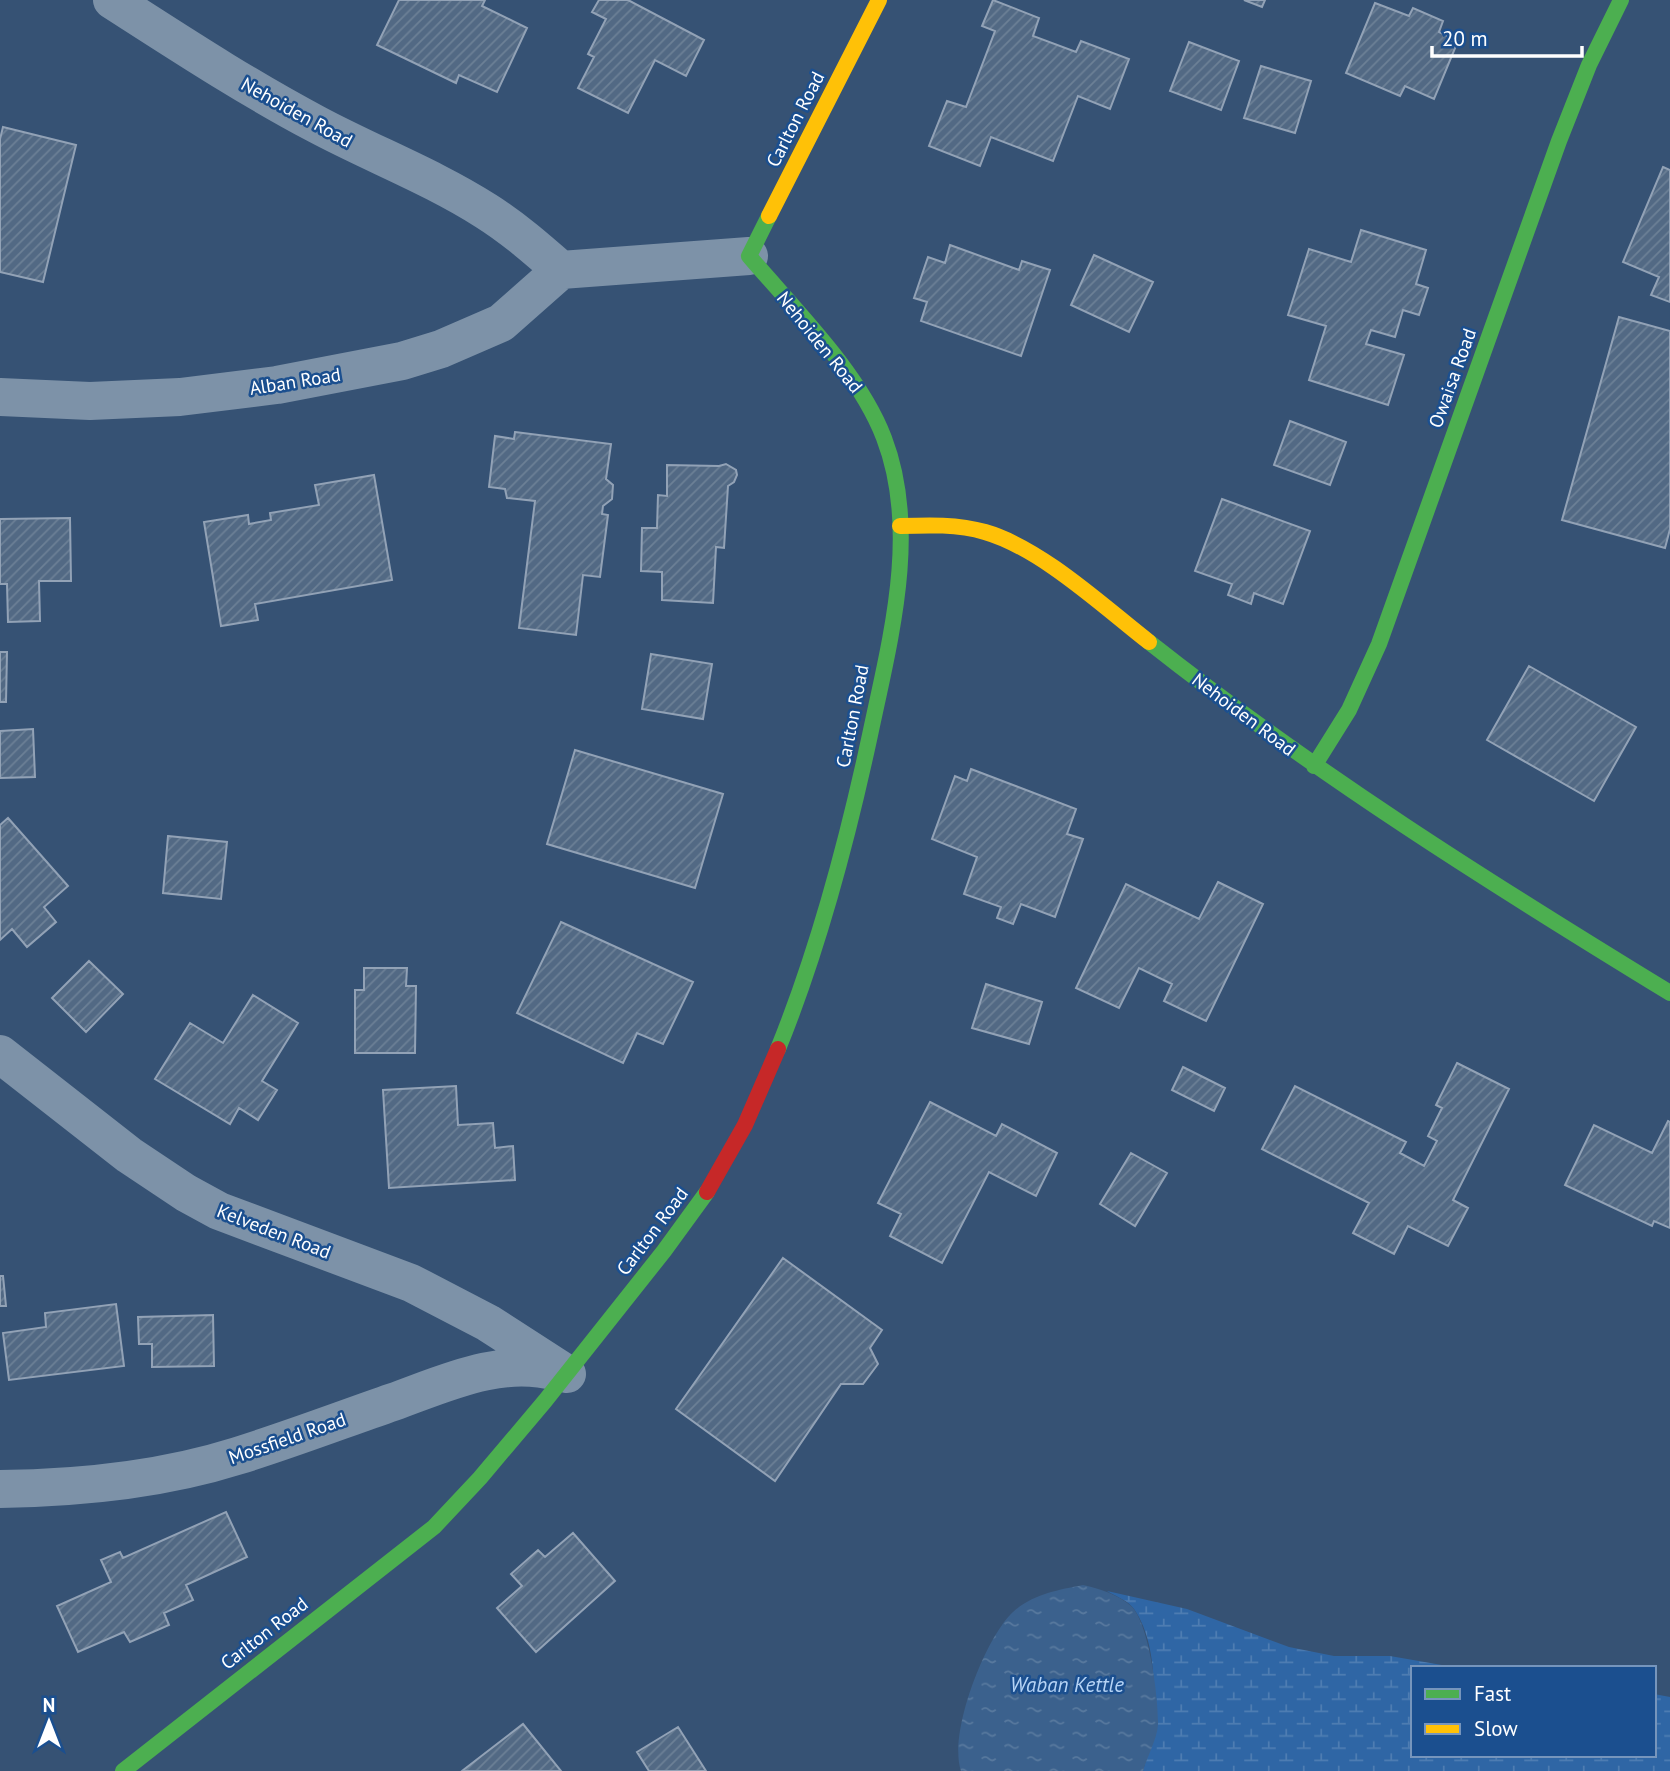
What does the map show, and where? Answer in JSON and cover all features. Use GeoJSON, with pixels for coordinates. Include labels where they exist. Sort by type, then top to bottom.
{"type":"FeatureCollection","features":[{"type":"Feature","properties":{"kind":"street","name":"Nehoiden Road"},"geometry":{"type":"LineString","coordinates":[[112,0],[283,106],[485,210],[512,228],[561,270]]}},
{"type":"Feature","properties":{"kind":"street","name":"Carlton Road"},"geometry":{"type":"LineString","coordinates":[[749,256],[879,0]]}},
{"type":"Feature","properties":{"kind":"street","name":"Owaisa Road"},"geometry":{"type":"LineString","coordinates":[[1314,766],[1349,710],[1379,644],[1559,141],[1589,65],[1621,0]]}},
{"type":"Feature","properties":{"kind":"street","name":"Nehoiden Road"},"geometry":{"type":"LineString","coordinates":[[749,256],[844,367],[864,396],[890,456],[897,490],[900,526],[953,526],[976,530],[998,537],[1028,553],[1058,572],[1215,694],[1314,766],[1467,868],[1670,993]]}},
{"type":"Feature","properties":{"kind":"street"},"geometry":{"type":"LineString","coordinates":[[561,270],[749,256]]}},
{"type":"Feature","properties":{"kind":"street","name":"Alban Road"},"geometry":{"type":"LineString","coordinates":[[0,397],[90,401],[180,397],[290,383],[402,361],[441,349],[502,323],[561,270]]}},
{"type":"Feature","properties":{"kind":"street","name":"Carlton Road"},"geometry":{"type":"LineString","coordinates":[[123,1771],[433,1527],[471,1490],[567,1374],[676,1236],[704,1196],[744,1127],[785,1030],[835,885],[850,829],[890,639],[900,561],[900,526]]}},
{"type":"Feature","properties":{"kind":"street","name":"Kelveden Road"},"geometry":{"type":"LineString","coordinates":[[0,1054],[129,1155],[186,1193],[219,1211],[411,1283],[488,1322],[567,1374]]}},
{"type":"Feature","properties":{"kind":"street","name":"Mossfield Road"},"geometry":{"type":"LineString","coordinates":[[0,1489],[89,1485],[191,1468],[236,1457],[496,1368],[540,1367],[567,1374]]}},
{"type":"Feature","properties":{"kind":"green space"},"geometry":{"type":"Polygon","coordinates":[[[1107,1591],[1187,1609],[1289,1647],[1334,1656],[1390,1656],[1448,1666],[1411,1666],[1411,1757],[1656,1757],[1656,1694],[1670,1697],[1670,1771],[1143,1771],[1151,1733],[1153,1666],[1143,1626],[1132,1606],[1107,1591]]]}},
{"type":"Feature","properties":{"kind":"water","name":"Waban Kettle"},"geometry":{"type":"Polygon","coordinates":[[[1083,1585],[1108,1592],[1126,1602],[1143,1628],[1155,1681],[1158,1725],[1143,1771],[961,1771],[958,1755],[964,1711],[981,1664],[1002,1625],[1013,1612],[1029,1601],[1083,1585]]]}},
{"type":"Feature","properties":{"kind":"building"},"geometry":{"type":"Polygon","coordinates":[[[399,0],[485,0],[482,6],[527,28],[497,92],[459,75],[456,83],[377,45],[399,0]]]}},
{"type":"Feature","properties":{"kind":"building"},"geometry":{"type":"Polygon","coordinates":[[[599,0],[628,0],[704,40],[686,76],[655,60],[628,113],[578,88],[594,57],[588,54],[606,19],[592,12],[599,0]]]}},
{"type":"Feature","properties":{"kind":"building"},"geometry":{"type":"Polygon","coordinates":[[[993,0],[1039,18],[1033,36],[1076,52],[1081,41],[1129,59],[1110,109],[1078,96],[1053,161],[991,137],[980,166],[929,146],[947,101],[966,107],[995,31],[982,26],[993,0]]]}},
{"type":"Feature","properties":{"kind":"building"},"geometry":{"type":"Polygon","coordinates":[[[1244,0],[1265,0],[1262,7],[1244,0]]]}},
{"type":"Feature","properties":{"kind":"building"},"geometry":{"type":"Polygon","coordinates":[[[1375,3],[1409,16],[1413,8],[1443,21],[1439,32],[1458,41],[1434,99],[1405,86],[1400,96],[1346,73],[1375,3]]]}},
{"type":"Feature","properties":{"kind":"building"},"geometry":{"type":"Polygon","coordinates":[[[1189,42],[1239,61],[1221,110],[1170,91],[1189,42]]]}},
{"type":"Feature","properties":{"kind":"building"},"geometry":{"type":"Polygon","coordinates":[[[1261,66],[1311,81],[1295,133],[1244,118],[1261,66]]]}},
{"type":"Feature","properties":{"kind":"building"},"geometry":{"type":"Polygon","coordinates":[[[3,127],[76,145],[43,282],[0,272],[0,139],[3,127]]]}},
{"type":"Feature","properties":{"kind":"building"},"geometry":{"type":"Polygon","coordinates":[[[1663,167],[1670,170],[1670,302],[1651,295],[1659,277],[1623,262],[1663,167]]]}},
{"type":"Feature","properties":{"kind":"building"},"geometry":{"type":"Polygon","coordinates":[[[1361,230],[1426,250],[1416,284],[1428,288],[1419,315],[1403,310],[1395,337],[1371,330],[1366,344],[1404,355],[1388,405],[1309,380],[1326,326],[1288,315],[1309,249],[1351,262],[1361,230]]]}},
{"type":"Feature","properties":{"kind":"building"},"geometry":{"type":"Polygon","coordinates":[[[950,245],[1019,270],[1022,261],[1050,270],[1021,356],[921,321],[927,302],[914,298],[928,257],[945,263],[950,245]]]}},
{"type":"Feature","properties":{"kind":"building"},"geometry":{"type":"Polygon","coordinates":[[[1094,255],[1153,282],[1129,332],[1071,305],[1094,255]]]}},
{"type":"Feature","properties":{"kind":"building"},"geometry":{"type":"Polygon","coordinates":[[[1619,317],[1670,331],[1670,529],[1665,548],[1562,520],[1619,317]]]}},
{"type":"Feature","properties":{"kind":"building"},"geometry":{"type":"Polygon","coordinates":[[[1290,421],[1346,442],[1330,485],[1274,465],[1290,421]]]}},
{"type":"Feature","properties":{"kind":"building"},"geometry":{"type":"Polygon","coordinates":[[[515,432],[611,444],[606,479],[613,485],[612,499],[603,506],[602,514],[608,515],[600,577],[583,575],[576,635],[519,628],[535,501],[507,498],[505,489],[489,487],[495,436],[514,439],[515,432]]]}},
{"type":"Feature","properties":{"kind":"building"},"geometry":{"type":"Polygon","coordinates":[[[726,464],[736,470],[737,475],[734,482],[728,486],[724,548],[716,547],[713,603],[662,600],[662,572],[641,571],[642,528],[657,528],[658,495],[667,496],[667,465],[726,464]]]}},
{"type":"Feature","properties":{"kind":"building"},"geometry":{"type":"Polygon","coordinates":[[[374,475],[392,580],[255,604],[258,620],[221,626],[204,522],[248,515],[249,524],[271,520],[270,513],[319,505],[315,485],[374,475]]]}},
{"type":"Feature","properties":{"kind":"building"},"geometry":{"type":"Polygon","coordinates":[[[1222,499],[1310,531],[1283,604],[1254,593],[1251,604],[1228,595],[1232,584],[1195,571],[1222,499]]]}},
{"type":"Feature","properties":{"kind":"building"},"geometry":{"type":"Polygon","coordinates":[[[70,518],[71,581],[39,581],[40,621],[8,622],[7,584],[0,584],[0,519],[70,518]]]}},
{"type":"Feature","properties":{"kind":"building"},"geometry":{"type":"Polygon","coordinates":[[[0,652],[7,652],[6,702],[0,702],[0,652]]]}},
{"type":"Feature","properties":{"kind":"building"},"geometry":{"type":"Polygon","coordinates":[[[651,654],[712,664],[703,719],[642,709],[651,654]]]}},
{"type":"Feature","properties":{"kind":"building"},"geometry":{"type":"Polygon","coordinates":[[[1529,666],[1636,727],[1594,801],[1487,740],[1529,666]]]}},
{"type":"Feature","properties":{"kind":"building"},"geometry":{"type":"Polygon","coordinates":[[[33,729],[35,777],[0,778],[0,731],[33,729]]]}},
{"type":"Feature","properties":{"kind":"building"},"geometry":{"type":"Polygon","coordinates":[[[575,750],[723,794],[695,888],[547,844],[575,750]]]}},
{"type":"Feature","properties":{"kind":"building"},"geometry":{"type":"Polygon","coordinates":[[[971,769],[1076,809],[1067,834],[1083,839],[1055,917],[1021,904],[1013,924],[997,918],[1001,907],[964,894],[977,857],[932,839],[955,776],[967,781],[971,769]]]}},
{"type":"Feature","properties":{"kind":"building"},"geometry":{"type":"Polygon","coordinates":[[[8,818],[68,886],[44,907],[56,922],[27,947],[12,929],[0,940],[0,825],[8,818]]]}},
{"type":"Feature","properties":{"kind":"building"},"geometry":{"type":"Polygon","coordinates":[[[168,836],[227,842],[221,899],[163,893],[168,836]]]}},
{"type":"Feature","properties":{"kind":"building"},"geometry":{"type":"Polygon","coordinates":[[[1218,882],[1263,904],[1206,1021],[1164,1001],[1172,984],[1139,968],[1119,1008],[1076,988],[1126,884],[1199,919],[1218,882]]]}},
{"type":"Feature","properties":{"kind":"building"},"geometry":{"type":"Polygon","coordinates":[[[561,922],[693,982],[663,1044],[637,1033],[623,1063],[517,1013],[561,922]]]}},
{"type":"Feature","properties":{"kind":"building"},"geometry":{"type":"Polygon","coordinates":[[[89,961],[123,994],[86,1032],[52,998],[89,961]]]}},
{"type":"Feature","properties":{"kind":"building"},"geometry":{"type":"Polygon","coordinates":[[[364,968],[407,968],[406,986],[416,986],[415,1053],[355,1053],[355,990],[364,990],[364,968]]]}},
{"type":"Feature","properties":{"kind":"building"},"geometry":{"type":"Polygon","coordinates":[[[986,984],[1042,1002],[1029,1044],[972,1028],[986,984]]]}},
{"type":"Feature","properties":{"kind":"building"},"geometry":{"type":"Polygon","coordinates":[[[253,995],[298,1023],[262,1081],[277,1090],[258,1120],[239,1108],[230,1124],[155,1079],[190,1023],[223,1043],[253,995]]]}},
{"type":"Feature","properties":{"kind":"building"},"geometry":{"type":"Polygon","coordinates":[[[1457,1063],[1509,1089],[1453,1200],[1468,1208],[1448,1246],[1408,1226],[1394,1254],[1353,1233],[1369,1203],[1262,1149],[1295,1086],[1406,1142],[1400,1153],[1424,1166],[1437,1141],[1428,1136],[1442,1108],[1436,1105],[1457,1063]]]}},
{"type":"Feature","properties":{"kind":"building"},"geometry":{"type":"Polygon","coordinates":[[[1183,1067],[1225,1088],[1214,1111],[1172,1090],[1183,1067]]]}},
{"type":"Feature","properties":{"kind":"building"},"geometry":{"type":"Polygon","coordinates":[[[456,1086],[458,1125],[493,1123],[495,1148],[513,1146],[515,1180],[389,1188],[383,1090],[456,1086]]]}},
{"type":"Feature","properties":{"kind":"building"},"geometry":{"type":"Polygon","coordinates":[[[930,1102],[996,1136],[1002,1124],[1057,1153],[1036,1196],[989,1172],[942,1263],[890,1236],[901,1214],[878,1203],[930,1102]]]}},
{"type":"Feature","properties":{"kind":"building"},"geometry":{"type":"Polygon","coordinates":[[[1668,1121],[1670,1228],[1654,1221],[1652,1226],[1565,1185],[1594,1125],[1652,1153],[1668,1121]]]}},
{"type":"Feature","properties":{"kind":"building"},"geometry":{"type":"Polygon","coordinates":[[[1131,1153],[1167,1173],[1135,1226],[1100,1204],[1131,1153]]]}},
{"type":"Feature","properties":{"kind":"building"},"geometry":{"type":"Polygon","coordinates":[[[783,1258],[882,1330],[870,1348],[878,1364],[863,1384],[841,1384],[775,1481],[676,1409],[783,1258]]]}},
{"type":"Feature","properties":{"kind":"building"},"geometry":{"type":"Polygon","coordinates":[[[0,1276],[3,1276],[6,1306],[0,1306],[0,1276]]]}},
{"type":"Feature","properties":{"kind":"building"},"geometry":{"type":"Polygon","coordinates":[[[116,1304],[124,1366],[9,1380],[3,1333],[46,1327],[45,1313],[116,1304]]]}},
{"type":"Feature","properties":{"kind":"building"},"geometry":{"type":"Polygon","coordinates":[[[213,1315],[214,1366],[152,1367],[152,1344],[139,1344],[138,1317],[213,1315]]]}},
{"type":"Feature","properties":{"kind":"building"},"geometry":{"type":"Polygon","coordinates":[[[226,1512],[247,1557],[186,1585],[193,1600],[164,1613],[169,1625],[130,1642],[124,1632],[78,1652],[57,1606],[111,1582],[101,1560],[120,1552],[123,1558],[226,1512]]]}},
{"type":"Feature","properties":{"kind":"building"},"geometry":{"type":"Polygon","coordinates":[[[573,1533],[615,1581],[536,1652],[497,1608],[522,1586],[511,1574],[538,1550],[545,1557],[573,1533]]]}},
{"type":"Feature","properties":{"kind":"building"},"geometry":{"type":"Polygon","coordinates":[[[523,1724],[561,1771],[462,1771],[484,1754],[523,1724]]]}},
{"type":"Feature","properties":{"kind":"building"},"geometry":{"type":"Polygon","coordinates":[[[678,1727],[706,1771],[649,1771],[637,1752],[678,1727]]]}},
{"type":"Feature","properties":{"kind":"traffic: fast"},"geometry":{"type":"LineString","coordinates":[[1314,766],[1349,710],[1379,644],[1559,141],[1589,65],[1621,0]]}},
{"type":"Feature","properties":{"kind":"traffic: fast"},"geometry":{"type":"LineString","coordinates":[[769,216],[749,256],[824,342],[859,389],[873,413],[895,474],[901,548],[893,624],[852,815],[819,933],[778,1049]]}},
{"type":"Feature","properties":{"kind":"traffic: fast"},"geometry":{"type":"LineString","coordinates":[[1149,642],[1339,782],[1670,993]]}},
{"type":"Feature","properties":{"kind":"traffic: fast"},"geometry":{"type":"LineString","coordinates":[[123,1771],[434,1527],[480,1478],[545,1401],[664,1251],[707,1192]]}},
{"type":"Feature","properties":{"kind":"traffic: slow"},"geometry":{"type":"LineString","coordinates":[[769,216],[879,0]]}},
{"type":"Feature","properties":{"kind":"traffic: slow"},"geometry":{"type":"LineString","coordinates":[[900,526],[964,528],[1006,540],[1050,565],[1149,642]]}},
{"type":"Feature","properties":{"kind":"traffic: jam"},"geometry":{"type":"LineString","coordinates":[[707,1192],[745,1125],[778,1049]]}}]}
